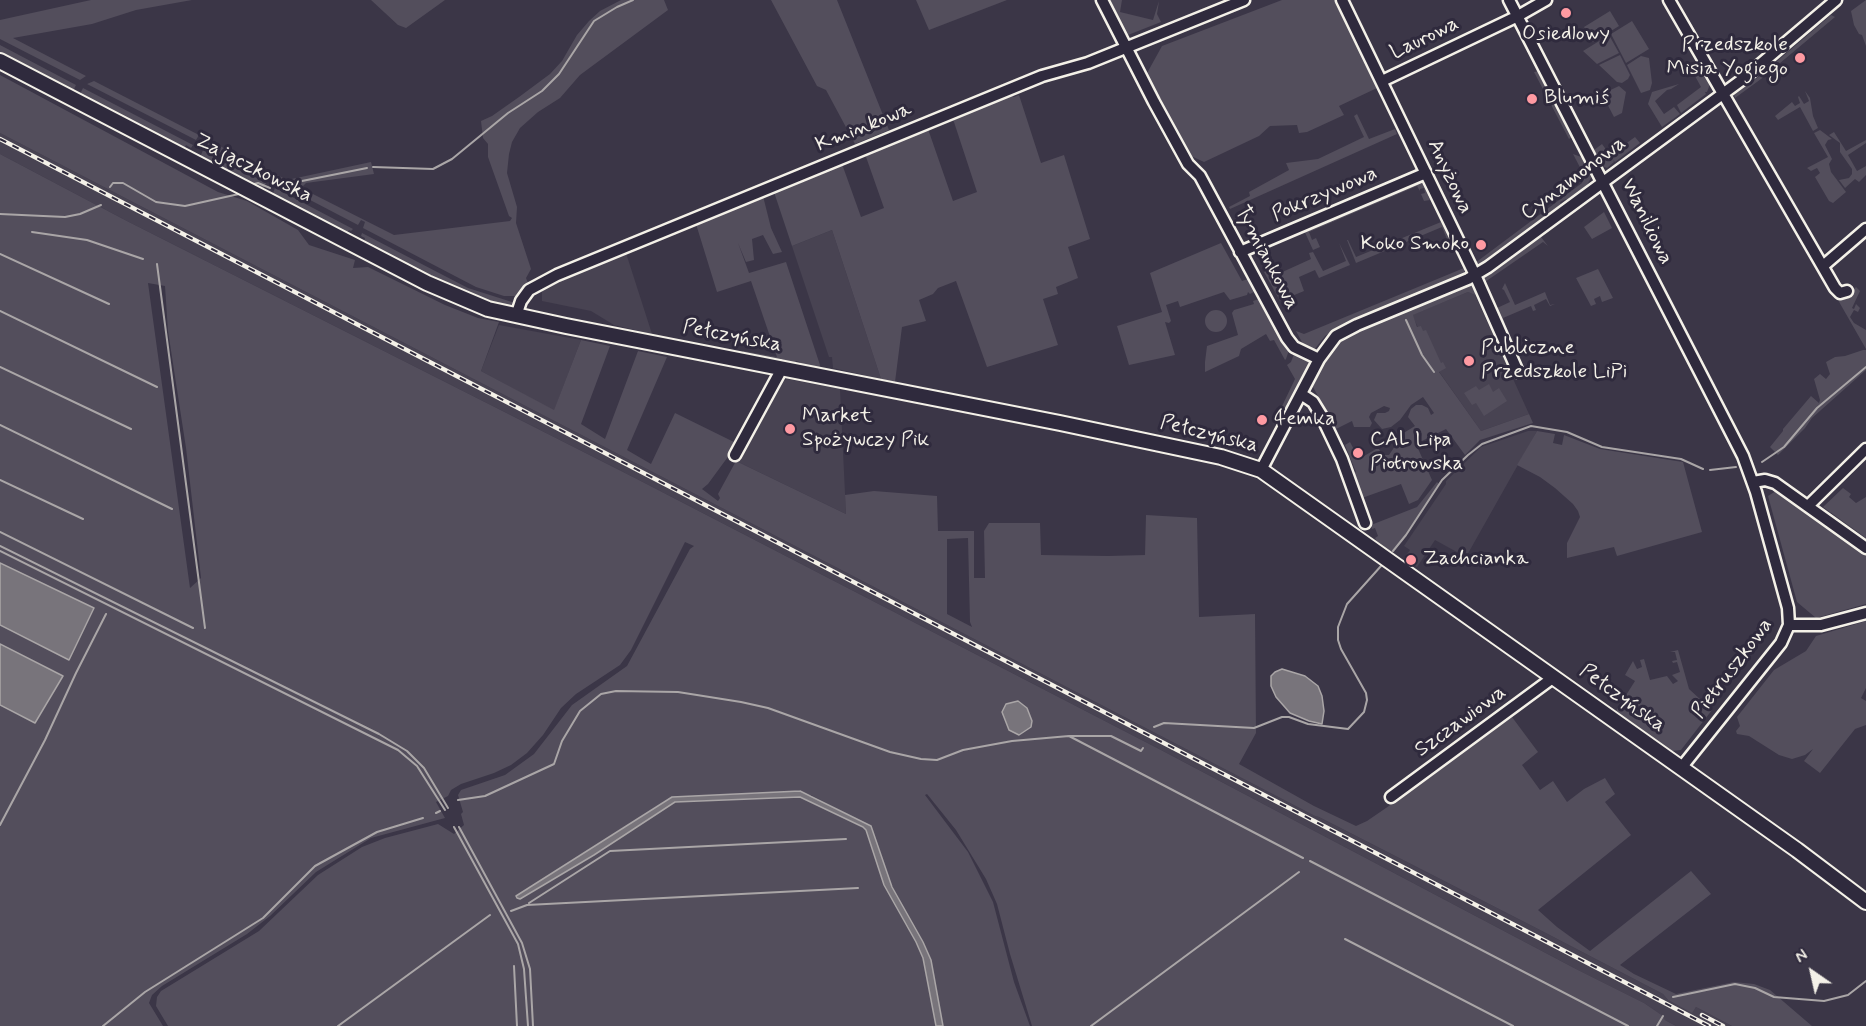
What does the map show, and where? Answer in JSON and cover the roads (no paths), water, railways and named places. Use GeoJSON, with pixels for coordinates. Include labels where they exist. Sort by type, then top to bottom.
{"type":"FeatureCollection","features":[{"type":"Feature","properties":{"kind":"main road","name":"Zajączkowska"},"geometry":{"type":"LineString","coordinates":[[0,62],[427,284],[488,309]]}},
{"type":"Feature","properties":{"kind":"main road","name":"Pełczyńska"},"geometry":{"type":"LineString","coordinates":[[488,309],[1250,464],[1262,470],[1554,677],[1797,850],[1866,902]]}},
{"type":"Feature","properties":{"kind":"street","name":"Tymiankowa"},"geometry":{"type":"LineString","coordinates":[[1102,0],[1188,164],[1200,176],[1290,342],[1294,347],[1319,359]]}},
{"type":"Feature","properties":{"kind":"street","name":"Kminkowa"},"geometry":{"type":"LineString","coordinates":[[516,316],[521,301],[529,290],[557,275],[1042,76],[1088,63],[1244,0]]}},
{"type":"Feature","properties":{"kind":"street","name":"Anyżowa"},"geometry":{"type":"LineString","coordinates":[[1342,0],[1475,275],[1518,372]]}},
{"type":"Feature","properties":{"kind":"street","name":"Waniliowa"},"geometry":{"type":"LineString","coordinates":[[1509,0],[1604,181],[1627,231],[1746,463],[1788,608],[1789,625]]}},
{"type":"Feature","properties":{"kind":"street","name":"Laurowa"},"geometry":{"type":"LineString","coordinates":[[1382,81],[1518,16],[1546,0]]}},
{"type":"Feature","properties":{"kind":"street"},"geometry":{"type":"LineString","coordinates":[[1669,0],[1823,266],[1839,292],[1847,291]]}},
{"type":"Feature","properties":{"kind":"street","name":"Cynamonowa"},"geometry":{"type":"LineString","coordinates":[[1319,359],[1332,340],[1345,330],[1475,275],[1723,93],[1836,0]]}},
{"type":"Feature","properties":{"kind":"street","name":"Pokrzywowa"},"geometry":{"type":"LineString","coordinates":[[1240,252],[1426,173]]}},
{"type":"Feature","properties":{"kind":"street"},"geometry":{"type":"LineString","coordinates":[[1823,266],[1866,230]]}},
{"type":"Feature","properties":{"kind":"street"},"geometry":{"type":"LineString","coordinates":[[1262,470],[1319,359]]}},
{"type":"Feature","properties":{"kind":"street"},"geometry":{"type":"LineString","coordinates":[[735,455],[779,374],[780,367]]}},
{"type":"Feature","properties":{"kind":"street"},"geometry":{"type":"LineString","coordinates":[[1301,394],[1313,402],[1321,415],[1340,454],[1365,523]]}},
{"type":"Feature","properties":{"kind":"street"},"geometry":{"type":"LineString","coordinates":[[1808,506],[1865,453]]}},
{"type":"Feature","properties":{"kind":"street"},"geometry":{"type":"LineString","coordinates":[[1753,482],[1770,481],[1866,548]]}},
{"type":"Feature","properties":{"kind":"street","name":"Pietruszkowa"},"geometry":{"type":"LineString","coordinates":[[1681,768],[1774,653],[1786,635],[1789,625],[1821,625],[1866,613]]}},
{"type":"Feature","properties":{"kind":"street","name":"Szczawiowa"},"geometry":{"type":"LineString","coordinates":[[1391,797],[1554,677]]}},
{"type":"Feature","properties":{"kind":"waterway"},"geometry":{"type":"LineString","coordinates":[[373,167],[433,169],[452,159],[508,113],[542,91],[559,74],[594,21],[633,0]]}},
{"type":"Feature","properties":{"kind":"waterway"},"geometry":{"type":"LineString","coordinates":[[287,184],[367,168]]}},
{"type":"Feature","properties":{"kind":"waterway"},"geometry":{"type":"LineString","coordinates":[[110,187],[113,183],[123,183],[156,202],[185,206],[239,194]]}},
{"type":"Feature","properties":{"kind":"waterway"},"geometry":{"type":"LineString","coordinates":[[254,184],[258,183],[270,188]]}},
{"type":"Feature","properties":{"kind":"waterway"},"geometry":{"type":"LineString","coordinates":[[0,214],[65,217],[80,214],[101,205]]}},
{"type":"Feature","properties":{"kind":"waterway"},"geometry":{"type":"LineString","coordinates":[[32,232],[87,240],[143,259]]}},
{"type":"Feature","properties":{"kind":"waterway"},"geometry":{"type":"LineString","coordinates":[[0,254],[109,304]]}},
{"type":"Feature","properties":{"kind":"waterway"},"geometry":{"type":"LineString","coordinates":[[157,264],[205,628]]}},
{"type":"Feature","properties":{"kind":"waterway"},"geometry":{"type":"LineString","coordinates":[[0,311],[157,387]]}},
{"type":"Feature","properties":{"kind":"waterway"},"geometry":{"type":"LineString","coordinates":[[1406,320],[1422,355],[1434,372]]}},
{"type":"Feature","properties":{"kind":"waterway"},"geometry":{"type":"LineString","coordinates":[[0,367],[131,429]]}},
{"type":"Feature","properties":{"kind":"waterway"},"geometry":{"type":"LineString","coordinates":[[1762,462],[1784,447],[1817,408],[1866,367]]}},
{"type":"Feature","properties":{"kind":"waterway"},"geometry":{"type":"LineString","coordinates":[[0,425],[172,509]]}},
{"type":"Feature","properties":{"kind":"waterway"},"geometry":{"type":"LineString","coordinates":[[1393,551],[1442,480],[1468,455],[1482,444],[1531,426],[1567,432],[1602,447],[1681,459],[1703,469]]}},
{"type":"Feature","properties":{"kind":"waterway"},"geometry":{"type":"LineString","coordinates":[[1710,470],[1736,467]]}},
{"type":"Feature","properties":{"kind":"waterway"},"geometry":{"type":"LineString","coordinates":[[0,480],[83,519]]}},
{"type":"Feature","properties":{"kind":"waterway"},"geometry":{"type":"LineString","coordinates":[[0,532],[193,628]]}},
{"type":"Feature","properties":{"kind":"waterway"},"geometry":{"type":"LineString","coordinates":[[0,546],[379,734],[407,751],[424,768],[448,808]]}},
{"type":"Feature","properties":{"kind":"waterway"},"geometry":{"type":"LineString","coordinates":[[0,551],[398,750],[417,766],[445,810]]}},
{"type":"Feature","properties":{"kind":"waterway"},"geometry":{"type":"LineString","coordinates":[[1154,727],[1164,723],[1254,728],[1282,717],[1289,717],[1308,724],[1348,729],[1364,712],[1367,700],[1366,693],[1341,649],[1338,627],[1347,604],[1381,566]]}},
{"type":"Feature","properties":{"kind":"waterway"},"geometry":{"type":"LineString","coordinates":[[0,825],[45,740],[106,614]]}},
{"type":"Feature","properties":{"kind":"waterway"},"geometry":{"type":"LineString","coordinates":[[458,800],[485,796],[554,764],[562,741],[580,711],[601,694],[616,691],[678,692],[768,708],[890,752],[921,759],[937,760],[963,750],[1012,741],[1069,736],[1303,858]]}},
{"type":"Feature","properties":{"kind":"waterway"},"geometry":{"type":"LineString","coordinates":[[1070,736],[1111,736],[1141,751],[1143,748]]}},
{"type":"Feature","properties":{"kind":"waterway"},"geometry":{"type":"LineString","coordinates":[[436,813],[440,811]]}},
{"type":"Feature","properties":{"kind":"waterway"},"geometry":{"type":"LineString","coordinates":[[103,1026],[145,992],[263,918],[315,866],[377,832],[423,818]]}},
{"type":"Feature","properties":{"kind":"waterway"},"geometry":{"type":"LineString","coordinates":[[454,827],[518,944],[524,969],[528,1026]]}},
{"type":"Feature","properties":{"kind":"waterway"},"geometry":{"type":"LineString","coordinates":[[459,827],[522,943],[530,969],[533,1026]]}},
{"type":"Feature","properties":{"kind":"waterway"},"geometry":{"type":"LineString","coordinates":[[529,903],[610,851],[846,839]]}},
{"type":"Feature","properties":{"kind":"waterway"},"geometry":{"type":"LineString","coordinates":[[1310,861],[1628,1026]]}},
{"type":"Feature","properties":{"kind":"waterway"},"geometry":{"type":"LineString","coordinates":[[1091,1026],[1299,872]]}},
{"type":"Feature","properties":{"kind":"waterway"},"geometry":{"type":"LineString","coordinates":[[511,911],[527,905],[858,888]]}},
{"type":"Feature","properties":{"kind":"waterway"},"geometry":{"type":"LineString","coordinates":[[338,1026],[490,915]]}},
{"type":"Feature","properties":{"kind":"waterway"},"geometry":{"type":"LineString","coordinates":[[1345,939],[1513,1026]]}},
{"type":"Feature","properties":{"kind":"waterway"},"geometry":{"type":"LineString","coordinates":[[514,966],[517,1026]]}},
{"type":"Feature","properties":{"kind":"waterway"},"geometry":{"type":"LineString","coordinates":[[1673,997],[1735,984],[1755,988],[1774,997],[1824,1001],[1848,995],[1866,981]]}},
{"type":"Feature","properties":{"kind":"waterway"},"geometry":{"type":"LineString","coordinates":[[1657,1026],[1663,1016]]}},
{"type":"Feature","properties":{"kind":"railway"},"geometry":{"type":"LineString","coordinates":[[0,139],[1709,1026]]}},
{"type":"Feature","properties":{"kind":"railway"},"geometry":{"type":"LineString","coordinates":[[1702,1015],[1723,1026]]}},
{"type":"Feature","properties":{"kind":"place","name":"Osiedlowy"},"geometry":{"type":"Point","coordinates":[1566,13]}},
{"type":"Feature","properties":{"kind":"place","name":"Przedszkole Misia Yogiego"},"geometry":{"type":"Point","coordinates":[1800,58]}},
{"type":"Feature","properties":{"kind":"place","name":"Blumiś"},"geometry":{"type":"Point","coordinates":[1532,99]}},
{"type":"Feature","properties":{"kind":"place","name":"Koko Smoko"},"geometry":{"type":"Point","coordinates":[1481,245]}},
{"type":"Feature","properties":{"kind":"place","name":"Publiczne Przedszkole LiPi"},"geometry":{"type":"Point","coordinates":[1469,361]}},
{"type":"Feature","properties":{"kind":"place","name":"4emka"},"geometry":{"type":"Point","coordinates":[1262,420]}},
{"type":"Feature","properties":{"kind":"place","name":"Market Spożywczy Pik"},"geometry":{"type":"Point","coordinates":[790,429]}},
{"type":"Feature","properties":{"kind":"place","name":"CAL Lipa Piotrowska"},"geometry":{"type":"Point","coordinates":[1358,453]}},
{"type":"Feature","properties":{"kind":"place","name":"Zachcianka"},"geometry":{"type":"Point","coordinates":[1411,560]}}]}
